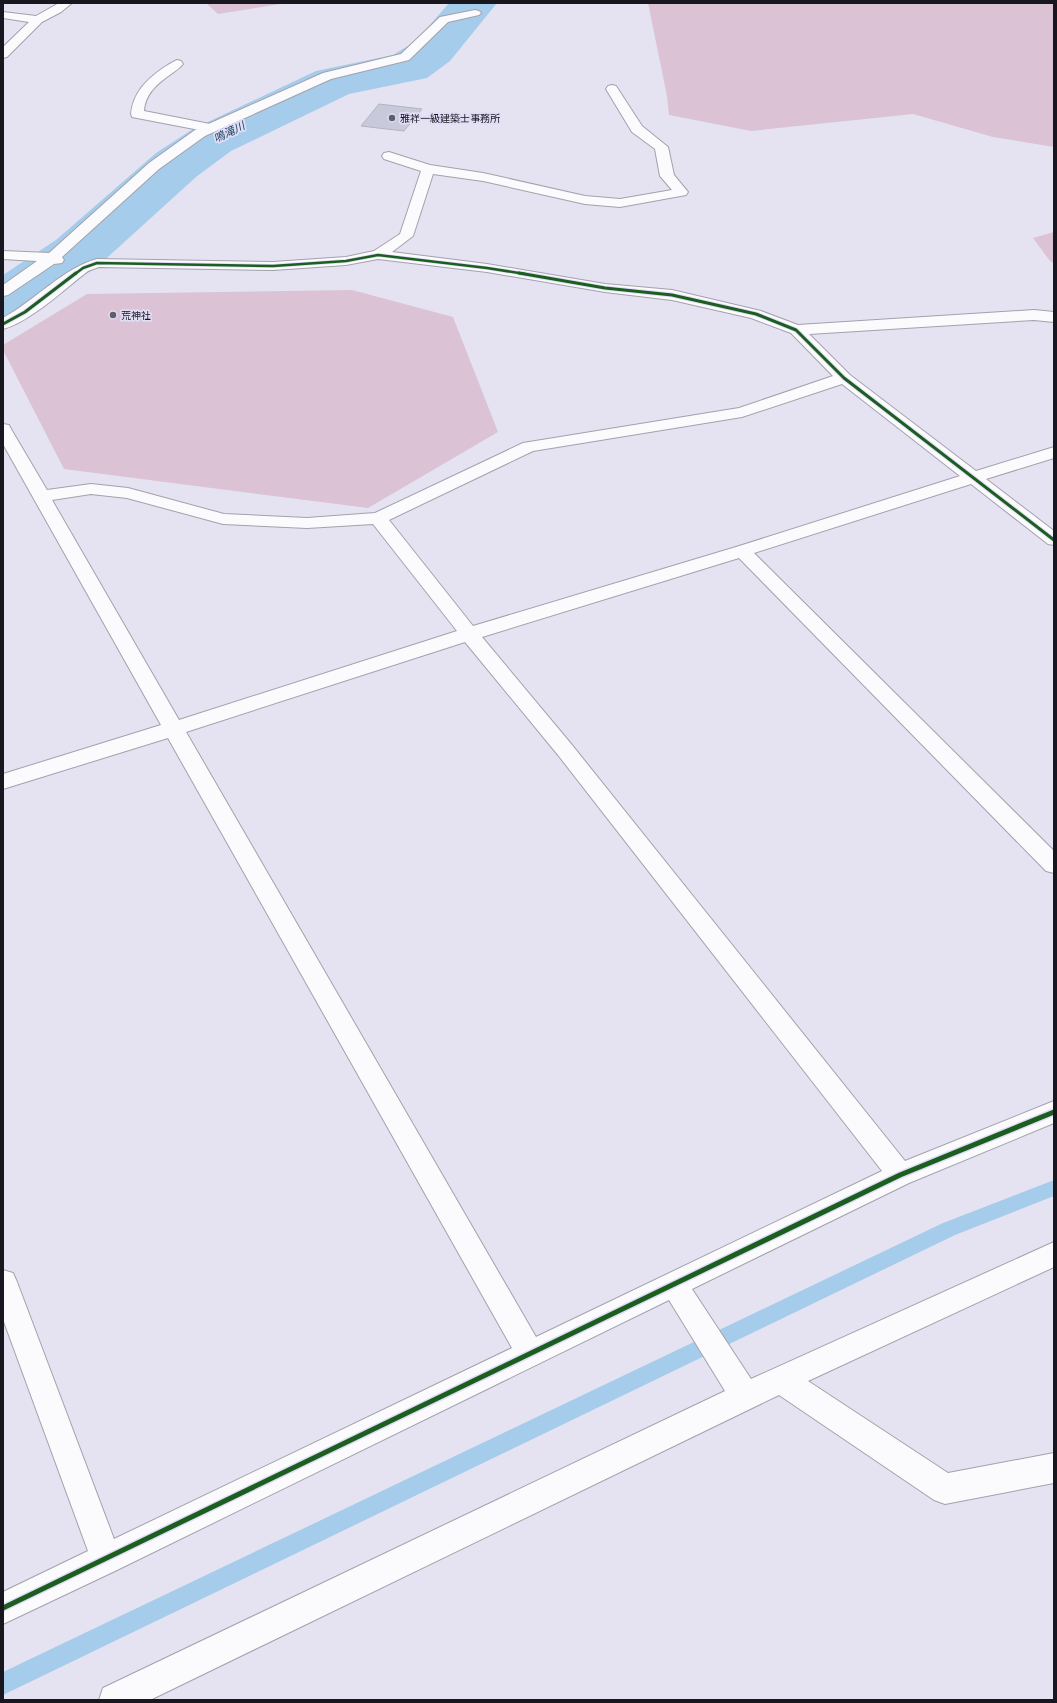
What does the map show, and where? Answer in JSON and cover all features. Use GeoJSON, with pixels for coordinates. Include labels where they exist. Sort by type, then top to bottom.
{"type":"FeatureCollection","features":[{"type":"Feature","properties":{"kind":"street"},"geometry":{"type":"LineString","coordinates":[[3,54],[38,20],[57,10],[66,3]]}},
{"type":"Feature","properties":{"kind":"street"},"geometry":{"type":"LineString","coordinates":[[3,324],[25,312],[154,166],[200,133],[327,76],[404,57],[444,19],[475,14]]}},
{"type":"Feature","properties":{"kind":"street"},"geometry":{"type":"LineString","coordinates":[[3,16],[38,20]]}},
{"type":"Feature","properties":{"kind":"street"},"geometry":{"type":"LineString","coordinates":[[177,64],[149,85],[137,103],[137,114],[210,128]]}},
{"type":"Feature","properties":{"kind":"street"},"geometry":{"type":"LineString","coordinates":[[389,156],[428,169],[483,177],[585,200],[620,203],[681,192],[667,176],[661,147],[637,129],[612,90]]}},
{"type":"Feature","properties":{"kind":"street"},"geometry":{"type":"LineString","coordinates":[[378,255],[406,236],[428,169]]}},
{"type":"Feature","properties":{"kind":"street"},"geometry":{"type":"LineString","coordinates":[[3,255],[67,263],[273,266],[346,261],[378,255],[487,268],[604,288],[672,295],[756,314],[796,330],[844,378],[1054,540]]}},
{"type":"Feature","properties":{"kind":"street"},"geometry":{"type":"LineString","coordinates":[[3,292],[67,263]]}},
{"type":"Feature","properties":{"kind":"street"},"geometry":{"type":"LineString","coordinates":[[796,330],[1034,315],[1054,317]]}},
{"type":"Feature","properties":{"kind":"street"},"geometry":{"type":"LineString","coordinates":[[41,496],[91,489],[128,493],[223,519],[308,523],[378,518],[529,447],[742,412],[844,378]]}},
{"type":"Feature","properties":{"kind":"street"},"geometry":{"type":"LineString","coordinates":[[3,429],[173,730],[530,1354]]}},
{"type":"Feature","properties":{"kind":"street"},"geometry":{"type":"LineString","coordinates":[[3,782],[173,730],[469,634],[742,551],[1054,452]]}},
{"type":"Feature","properties":{"kind":"street"},"geometry":{"type":"LineString","coordinates":[[378,518],[469,634],[565,750],[900,1175]]}},
{"type":"Feature","properties":{"kind":"street"},"geometry":{"type":"LineString","coordinates":[[742,551],[1054,865]]}},
{"type":"Feature","properties":{"kind":"street"},"geometry":{"type":"LineString","coordinates":[[3,1608],[900,1175],[1054,1112]]}},
{"type":"Feature","properties":{"kind":"street"},"geometry":{"type":"LineString","coordinates":[[115,1700],[738,1386],[781,1380],[1054,1254]]}},
{"type":"Feature","properties":{"kind":"street"},"geometry":{"type":"LineString","coordinates":[[3,1282],[106,1558]]}},
{"type":"Feature","properties":{"kind":"street"},"geometry":{"type":"LineString","coordinates":[[674,1284],[738,1386]]}},
{"type":"Feature","properties":{"kind":"street"},"geometry":{"type":"LineString","coordinates":[[781,1380],[945,1489],[1054,1468]]}},
{"type":"Feature","properties":{"kind":"shaded area"},"geometry":{"type":"Polygon","coordinates":[[[206,3],[287,3],[218,14],[206,3]]]}},
{"type":"Feature","properties":{"kind":"shaded area"},"geometry":{"type":"Polygon","coordinates":[[[648,3],[1054,3],[1054,147],[993,137],[913,114],[751,131],[669,115],[667,96],[648,3]]]}},
{"type":"Feature","properties":{"kind":"shaded area"},"geometry":{"type":"Polygon","coordinates":[[[1054,232],[1054,263],[1050,261],[1033,238],[1054,232]]]}},
{"type":"Feature","properties":{"kind":"shaded area"},"geometry":{"type":"Polygon","coordinates":[[[352,290],[453,317],[498,432],[368,508],[64,469],[3,350],[3,345],[87,294],[352,290]]]}},
{"type":"Feature","properties":{"kind":"building","name":"雅祥一級建築士事務所"},"geometry":{"type":"Polygon","coordinates":[[[379,104],[422,109],[404,131],[361,126],[379,104]]]}},
{"type":"Feature","properties":{"kind":"waterway","name":"鳴滝川"},"geometry":{"type":"LineString","coordinates":[[3,303],[77,253],[176,165],[212,140],[334,82],[409,67],[433,51],[474,3]]}},
{"type":"Feature","properties":{"kind":"waterway"},"geometry":{"type":"LineString","coordinates":[[3,1684],[949,1229],[1054,1188]]}},
{"type":"Feature","properties":{"kind":"cycle path"},"geometry":{"type":"LineString","coordinates":[[3,324],[25,312],[83,268],[97,263],[273,266],[346,261],[378,255],[487,268],[605,288],[672,295],[756,314],[796,330],[844,378],[1054,540]]}},
{"type":"Feature","properties":{"kind":"cycle path"},"geometry":{"type":"LineString","coordinates":[[3,1608],[900,1175],[1054,1112]]}},
{"type":"Feature","properties":{"kind":"place","name":"雅祥一級建築士事務所"},"geometry":{"type":"Point","coordinates":[392,118]}},
{"type":"Feature","properties":{"kind":"place","name":"荒神社"},"geometry":{"type":"Point","coordinates":[113,315]}}]}
